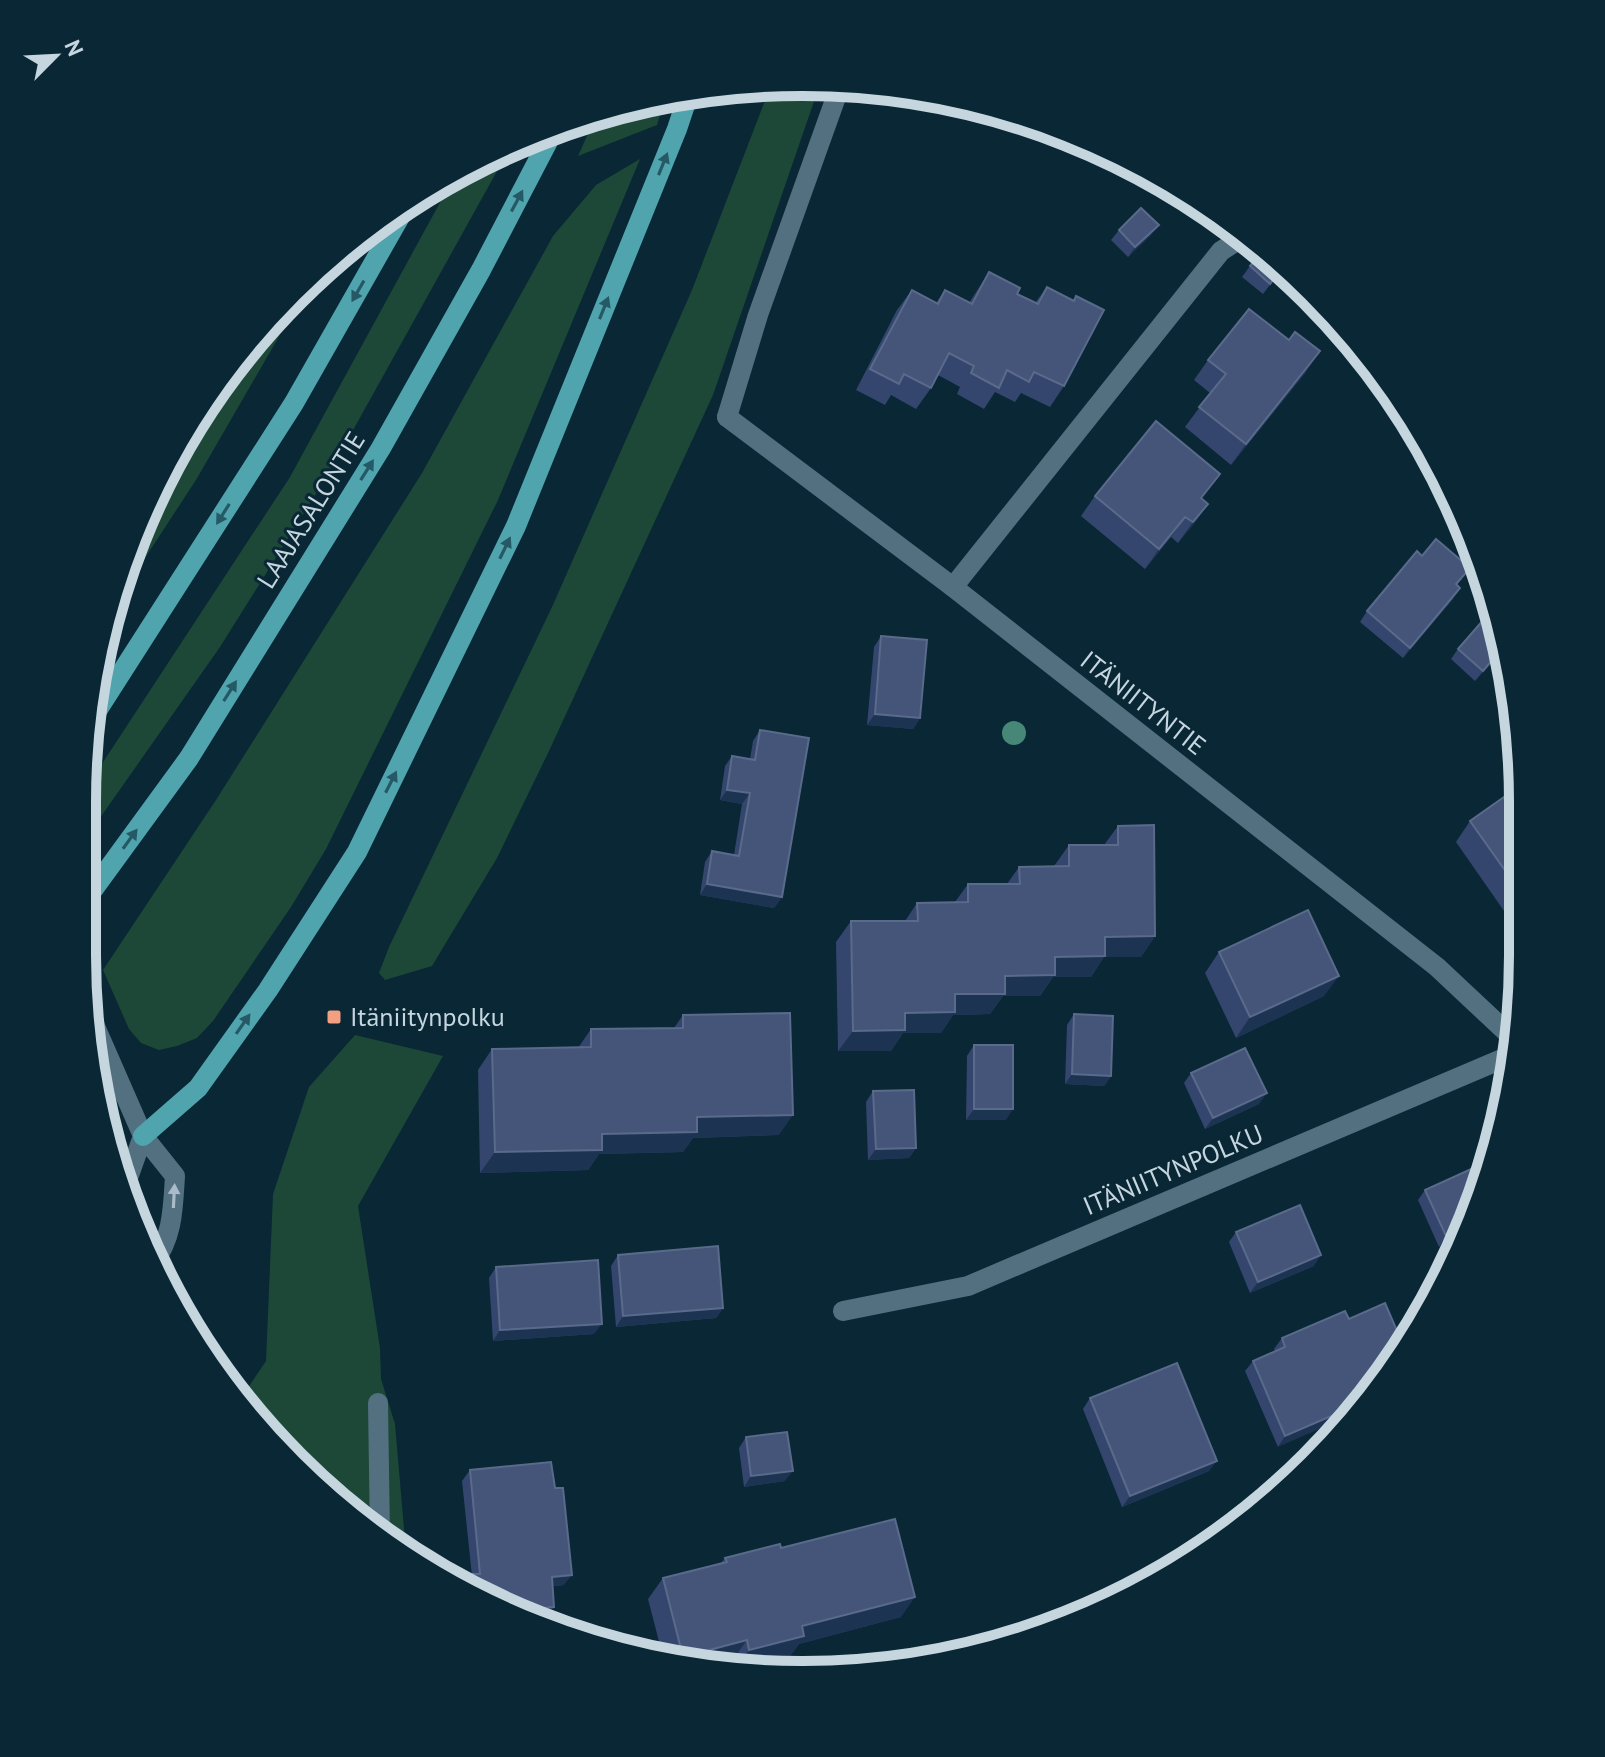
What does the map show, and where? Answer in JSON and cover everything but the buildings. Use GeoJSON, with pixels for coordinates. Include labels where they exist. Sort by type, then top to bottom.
{"type":"FeatureCollection","features":[{"type":"Feature","properties":{"kind":"main road"},"geometry":{"type":"LineString","coordinates":[[143,1136],[198,1088],[268,990],[357,852],[516,526],[684,107]]}},
{"type":"Feature","properties":{"kind":"main road","name":"LAAJASALONTIE"},"geometry":{"type":"LineString","coordinates":[[96,886],[189,758],[381,448],[481,270],[547,144]]}},
{"type":"Feature","properties":{"kind":"main road"},"geometry":{"type":"LineString","coordinates":[[104,700],[294,403],[395,226]]}},
{"type":"Feature","properties":{"kind":"street","name":"ITÄNIITYNTIE"},"geometry":{"type":"LineString","coordinates":[[836,97],[758,315],[727,417],[953,587],[1437,967],[1504,1030]]}},
{"type":"Feature","properties":{"kind":"street"},"geometry":{"type":"LineString","coordinates":[[953,587],[1221,251],[1234,243]]}},
{"type":"Feature","properties":{"kind":"street"},"geometry":{"type":"LineString","coordinates":[[101,1039],[143,1136],[175,1176],[173,1217],[162,1252]]}},
{"type":"Feature","properties":{"kind":"street","name":"ITÄNIITYNPOLKU"},"geometry":{"type":"LineString","coordinates":[[843,1311],[968,1286],[1501,1059]]}},
{"type":"Feature","properties":{"kind":"street"},"geometry":{"type":"LineString","coordinates":[[130,1172],[143,1136]]}},
{"type":"Feature","properties":{"kind":"street"},"geometry":{"type":"LineString","coordinates":[[378,1403],[380,1521]]}},
{"type":"Feature","properties":{"kind":"green space"},"geometry":{"type":"Polygon","coordinates":[[[816,97],[713,395],[497,858],[432,966],[385,980],[379,973],[389,947],[552,607],[692,290],[766,98],[816,97]]]}},
{"type":"Feature","properties":{"kind":"green space"},"geometry":{"type":"Polygon","coordinates":[[[661,111],[657,125],[578,156],[590,129],[661,111]]]}},
{"type":"Feature","properties":{"kind":"green space"},"geometry":{"type":"Polygon","coordinates":[[[640,159],[498,500],[326,849],[291,907],[213,1021],[197,1038],[159,1050],[141,1043],[129,1029],[103,970],[216,800],[422,473],[553,236],[596,185],[640,159]]]}},
{"type":"Feature","properties":{"kind":"green space"},"geometry":{"type":"Polygon","coordinates":[[[501,164],[332,468],[220,647],[96,824],[97,771],[290,477],[445,194],[501,164]]]}},
{"type":"Feature","properties":{"kind":"green space"},"geometry":{"type":"Polygon","coordinates":[[[291,316],[196,480],[132,578],[169,490],[191,449],[242,372],[291,316]]]}},
{"type":"Feature","properties":{"kind":"green space"},"geometry":{"type":"Polygon","coordinates":[[[355,1035],[443,1056],[358,1206],[380,1348],[381,1379],[395,1424],[405,1538],[337,1486],[303,1454],[246,1390],[266,1361],[273,1194],[309,1087],[355,1035]]]}},
{"type":"Feature","properties":{"kind":"place","name":"Itäniitynpolku"},"geometry":{"type":"Point","coordinates":[334,1017]}}]}
